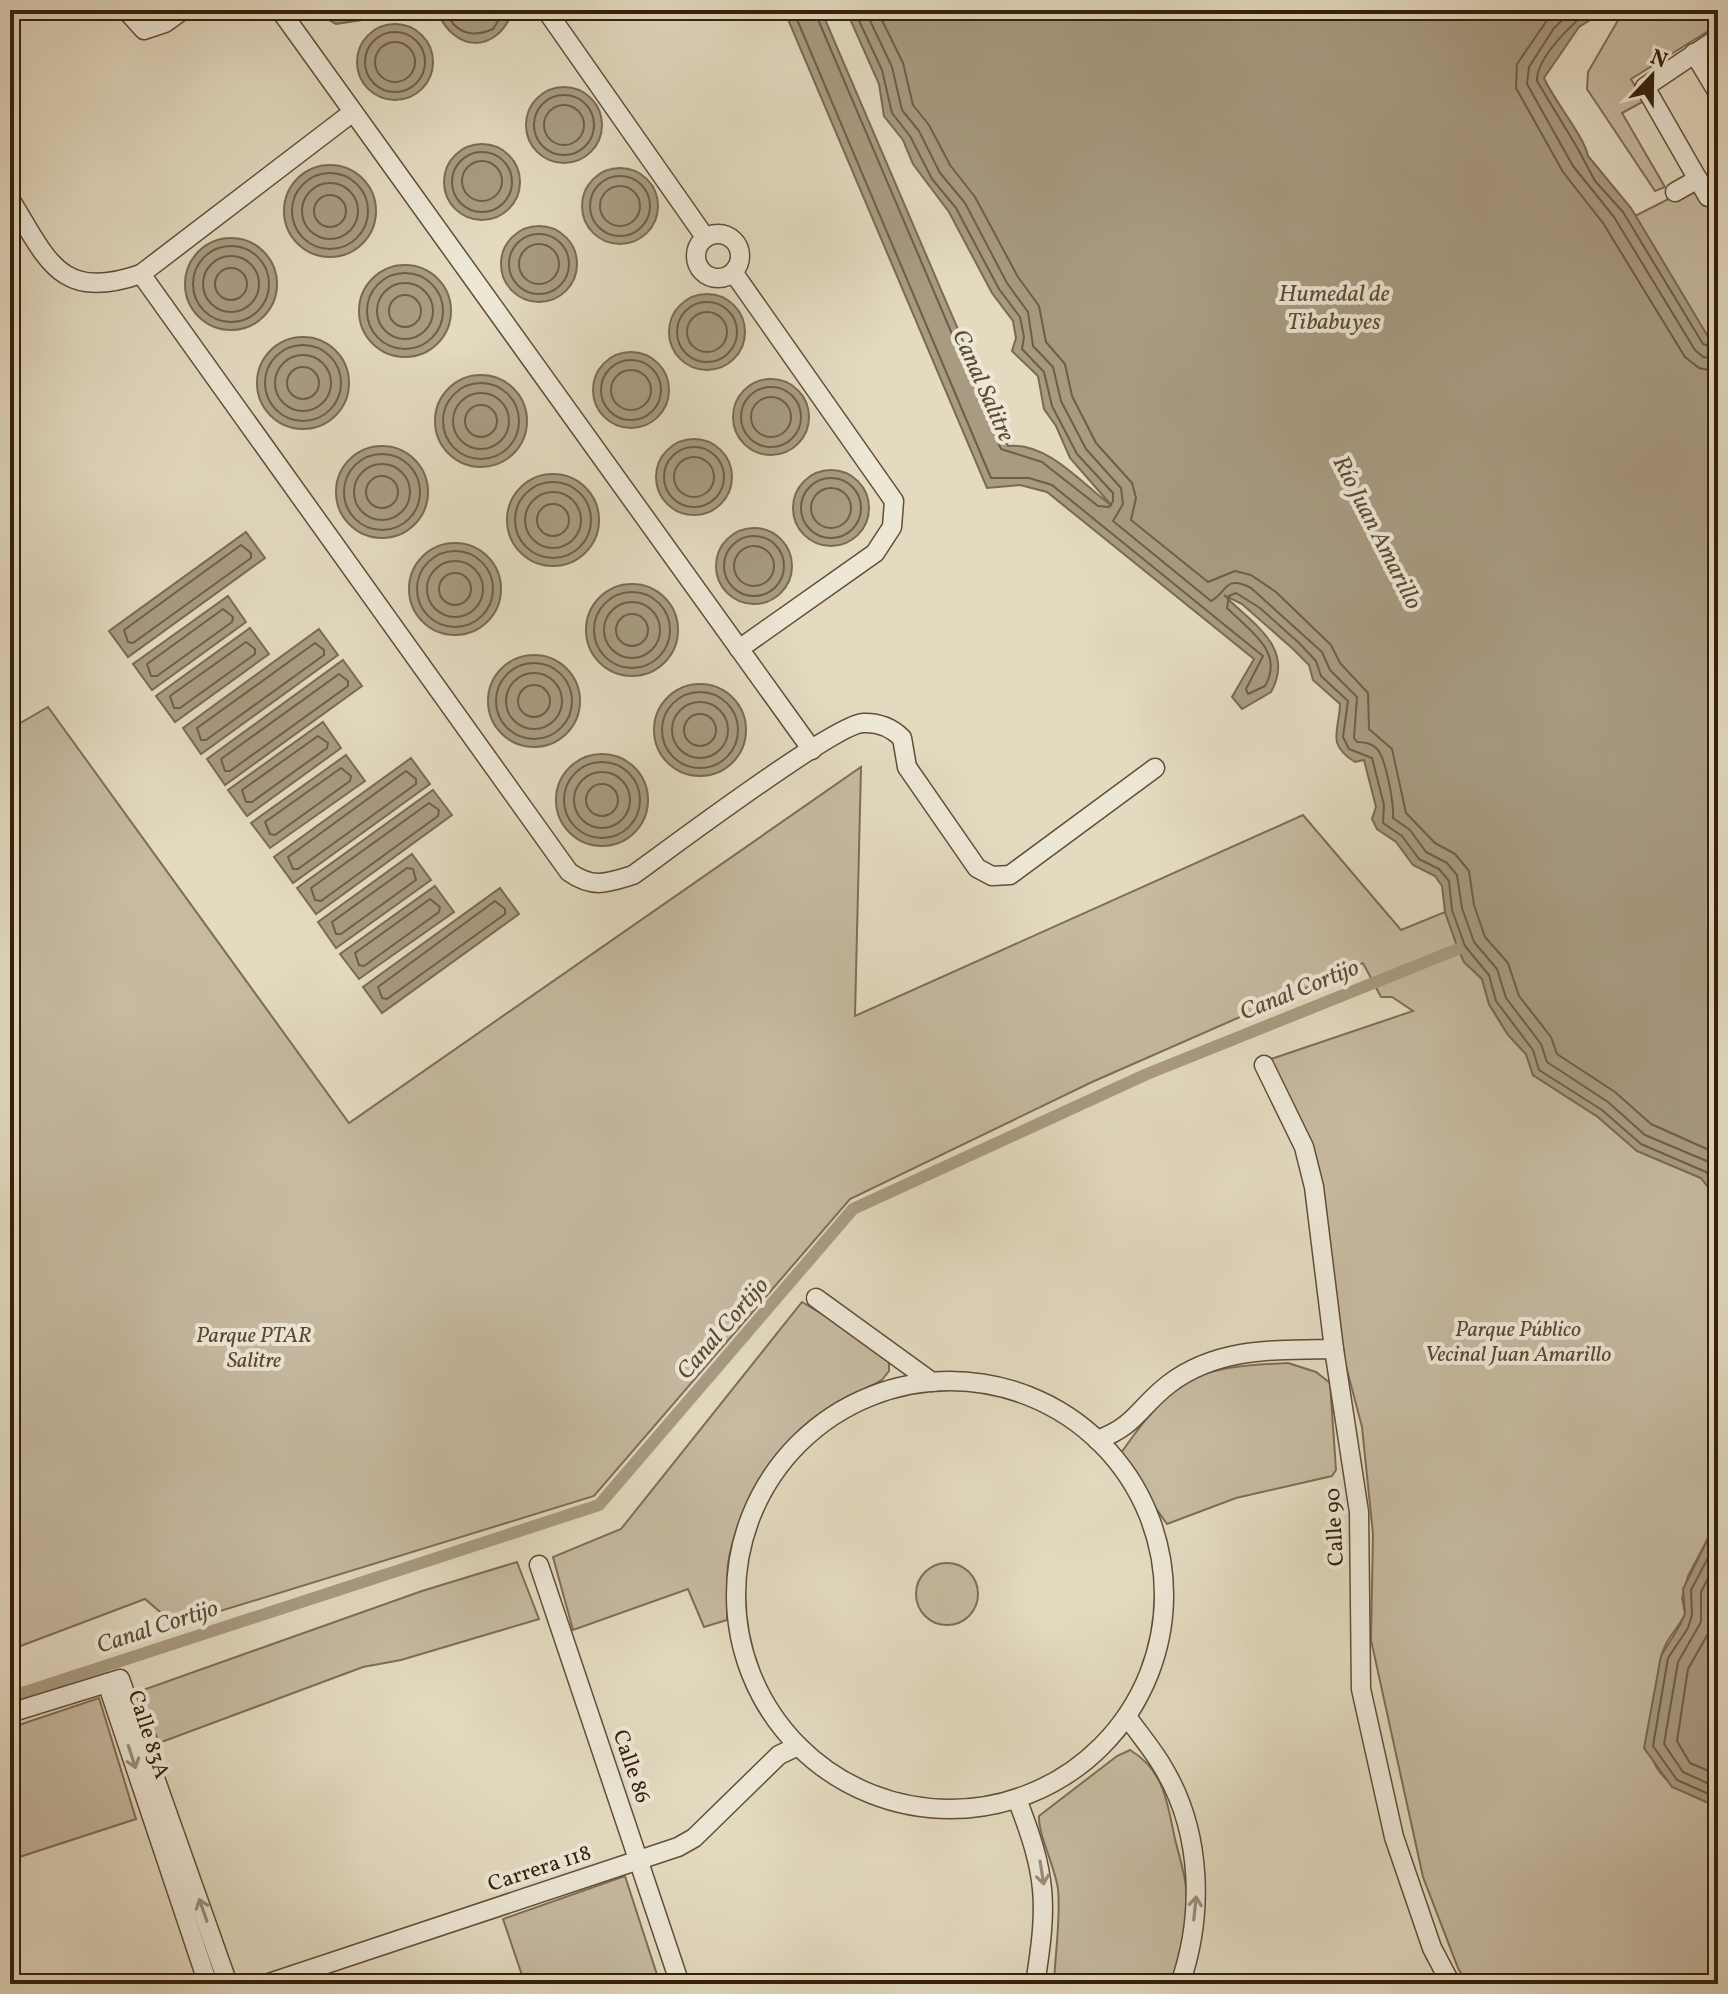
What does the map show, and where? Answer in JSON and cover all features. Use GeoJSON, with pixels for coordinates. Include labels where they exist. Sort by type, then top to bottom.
{"type":"FeatureCollection","features":[{"type":"Feature","properties":{"kind":"street"},"geometry":{"type":"LineString","coordinates":[[126,10],[144,30],[165,23],[183,10]]}},
{"type":"Feature","properties":{"kind":"street"},"geometry":{"type":"LineString","coordinates":[[280,10],[812,750]]}},
{"type":"Feature","properties":{"kind":"street"},"geometry":{"type":"LineString","coordinates":[[546,10],[705,237]]}},
{"type":"Feature","properties":{"kind":"street"},"geometry":{"type":"LineString","coordinates":[[1718,38],[1645,87],[1662,123],[1708,197],[1718,199]]}},
{"type":"Feature","properties":{"kind":"street"},"geometry":{"type":"LineString","coordinates":[[1694,53],[1718,93]]}},
{"type":"Feature","properties":{"kind":"street"},"geometry":{"type":"LineString","coordinates":[[10,199],[50,263],[72,280],[96,285],[141,274],[353,112]]}},
{"type":"Feature","properties":{"kind":"street"},"geometry":{"type":"LineString","coordinates":[[1675,192],[1698,179]]}},
{"type":"Feature","properties":{"kind":"street"},"geometry":{"type":"LineString","coordinates":[[721,234],[735,242],[740,257],[733,272],[726,276],[710,276],[698,266],[696,250],[705,237],[721,234]]}},
{"type":"Feature","properties":{"kind":"street"},"geometry":{"type":"LineString","coordinates":[[733,272],[894,501],[892,527],[875,553],[739,649]]}},
{"type":"Feature","properties":{"kind":"street"},"geometry":{"type":"LineString","coordinates":[[141,274],[569,872],[584,883],[599,885],[633,875],[812,750],[848,727],[863,723],[887,727],[897,733],[905,743],[907,767],[977,868],[992,876],[1010,875],[1155,768]]}},
{"type":"Feature","properties":{"kind":"street","name":"Calle 90"},"geometry":{"type":"LineString","coordinates":[[1264,1065],[1289,1111],[1311,1174],[1359,1512],[1361,1689],[1394,1837],[1432,1948],[1451,1984]]}},
{"type":"Feature","properties":{"kind":"street"},"geometry":{"type":"LineString","coordinates":[[816,1298],[932,1382]]}},
{"type":"Feature","properties":{"kind":"street"},"geometry":{"type":"LineString","coordinates":[[1097,1440],[1122,1431],[1167,1386],[1200,1365],[1255,1351],[1334,1349]]}},
{"type":"Feature","properties":{"kind":"street"},"geometry":{"type":"LineString","coordinates":[[932,1382],[977,1383],[1021,1393],[1061,1412],[1097,1440],[1136,1490],[1153,1524],[1165,1574],[1160,1641],[1152,1674],[1128,1718],[1077,1767],[1017,1799],[971,1808],[940,1807],[878,1796],[835,1776],[798,1746],[768,1710],[744,1654],[737,1619],[737,1571],[748,1524],[769,1481],[796,1448],[828,1420],[860,1401],[895,1389],[932,1382]]}},
{"type":"Feature","properties":{"kind":"street","name":"Calle 86"},"geometry":{"type":"LineString","coordinates":[[539,1565],[680,1984]]}},
{"type":"Feature","properties":{"kind":"street","name":"Calle 83A"},"geometry":{"type":"LineString","coordinates":[[208,1984],[107,1683],[120,1679],[127,1693],[228,1984]]}},
{"type":"Feature","properties":{"kind":"street"},"geometry":{"type":"LineString","coordinates":[[10,1713],[107,1683]]}},
{"type":"Feature","properties":{"kind":"street"},"geometry":{"type":"LineString","coordinates":[[1128,1718],[1165,1770],[1188,1828],[1197,1890],[1191,1953],[1180,1984]]}},
{"type":"Feature","properties":{"kind":"street","name":"Carrera 118"},"geometry":{"type":"LineString","coordinates":[[266,1984],[640,1859],[694,1838],[779,1755],[798,1746]]}},
{"type":"Feature","properties":{"kind":"street"},"geometry":{"type":"LineString","coordinates":[[1017,1799],[1039,1854],[1044,1890],[1044,1921],[1035,1984]]}},
{"type":"Feature","properties":{"kind":"green space"},"geometry":{"type":"Polygon","coordinates":[[[1624,10],[1718,10],[1718,25],[1631,79],[1644,101],[1622,113],[1665,187],[1655,191],[1587,89],[1588,72],[1624,10]]]}},
{"type":"Feature","properties":{"kind":"green space"},"geometry":{"type":"Polygon","coordinates":[[[1698,184],[1718,214],[1718,342],[1710,340],[1633,217],[1698,184]]]}},
{"type":"Feature","properties":{"kind":"green space","name":"Parque PTAR Salitre"},"geometry":{"type":"Polygon","coordinates":[[[48,707],[349,1123],[861,767],[855,1016],[1303,815],[1401,930],[1445,912],[1464,962],[1482,979],[1489,1004],[1508,1035],[1526,1054],[1533,1075],[1598,1117],[1637,1151],[1701,1178],[1718,1200],[1718,1519],[1688,1576],[1682,1598],[1685,1614],[1662,1652],[1650,1739],[1657,1768],[1665,1778],[1678,1788],[1718,1807],[1718,1984],[1467,1984],[1423,1877],[1371,1640],[1373,1534],[1362,1427],[1336,1328],[1327,1237],[1268,1060],[1413,1011],[1392,997],[1381,997],[1363,963],[1092,1082],[850,1199],[594,1496],[175,1625],[145,1599],[10,1650],[10,729],[48,707]]]}},
{"type":"Feature","properties":{"kind":"green space"},"geometry":{"type":"Polygon","coordinates":[[[802,1302],[860,1337],[889,1361],[889,1371],[882,1380],[837,1405],[806,1428],[761,1480],[733,1542],[727,1571],[727,1620],[704,1627],[688,1589],[573,1630],[553,1557],[621,1529],[802,1302]]]}},
{"type":"Feature","properties":{"kind":"green space"},"geometry":{"type":"Polygon","coordinates":[[[1288,1363],[1316,1372],[1330,1383],[1336,1470],[1332,1476],[1236,1498],[1167,1524],[1119,1456],[1138,1429],[1171,1393],[1206,1373],[1288,1363]]]}},
{"type":"Feature","properties":{"kind":"green space"},"geometry":{"type":"Polygon","coordinates":[[[517,1562],[539,1619],[401,1660],[363,1667],[159,1743],[140,1691],[422,1591],[517,1562]]]}},
{"type":"Feature","properties":{"kind":"green space"},"geometry":{"type":"Polygon","coordinates":[[[941,1563],[953,1563],[969,1572],[976,1582],[976,1606],[969,1616],[953,1625],[941,1625],[921,1611],[916,1600],[916,1588],[930,1568],[941,1563]]]}},
{"type":"Feature","properties":{"kind":"green space"},"geometry":{"type":"Polygon","coordinates":[[[99,1698],[136,1819],[10,1860],[10,1728],[99,1698]]]}},
{"type":"Feature","properties":{"kind":"green space"},"geometry":{"type":"Polygon","coordinates":[[[1130,1750],[1151,1768],[1163,1789],[1186,1884],[1186,1921],[1172,1984],[1054,1984],[1059,1900],[1039,1816],[1117,1756],[1130,1750]]]}},
{"type":"Feature","properties":{"kind":"green space"},"geometry":{"type":"Polygon","coordinates":[[[625,1876],[660,1984],[594,1984],[592,1978],[575,1984],[525,1984],[503,1919],[625,1876]]]}},
{"type":"Feature","properties":{"kind":"water"},"geometry":{"type":"Polygon","coordinates":[[[312,10],[372,10],[362,20],[336,24],[312,10]]]}},
{"type":"Feature","properties":{"kind":"water"},"geometry":{"type":"Polygon","coordinates":[[[513,10],[506,25],[496,35],[475,43],[464,41],[454,34],[444,25],[437,11],[513,10]]]}},
{"type":"Feature","properties":{"kind":"water","name":"Humedal de Tibabuyes"},"geometry":{"type":"Polygon","coordinates":[[[784,10],[821,10],[1008,446],[1023,447],[1051,457],[1112,506],[1070,458],[1056,426],[1044,409],[1038,376],[1012,351],[1016,338],[1013,321],[992,293],[949,212],[913,164],[903,140],[884,116],[879,84],[846,10],[1599,10],[1598,15],[1579,27],[1544,78],[1588,156],[1631,208],[1710,340],[1718,342],[1718,1200],[1701,1178],[1637,1151],[1598,1117],[1533,1075],[1526,1054],[1508,1035],[1489,1004],[1482,979],[1464,962],[1445,912],[1442,886],[1435,876],[1413,865],[1396,842],[1377,829],[1372,819],[1376,807],[1364,760],[1355,762],[1337,743],[1340,704],[1313,680],[1309,665],[1293,649],[1242,604],[1224,595],[1267,637],[1278,662],[1271,692],[1242,709],[1232,697],[1254,659],[1047,492],[1020,485],[987,488],[784,10]]]}},
{"type":"Feature","properties":{"kind":"water"},"geometry":{"type":"Polygon","coordinates":[[[395,24],[410,27],[422,35],[430,47],[433,62],[430,77],[422,89],[410,97],[395,100],[380,97],[368,89],[360,77],[357,62],[360,47],[368,35],[380,27],[395,24]]]}},
{"type":"Feature","properties":{"kind":"water"},"geometry":{"type":"Polygon","coordinates":[[[564,87],[579,90],[591,98],[599,110],[602,125],[599,140],[591,152],[579,160],[564,163],[549,160],[537,152],[529,140],[526,125],[529,110],[537,98],[549,90],[564,87]]]}},
{"type":"Feature","properties":{"kind":"water"},"geometry":{"type":"Polygon","coordinates":[[[482,144],[497,147],[509,155],[517,167],[520,182],[517,197],[509,209],[497,217],[482,220],[467,217],[455,209],[447,197],[444,182],[447,167],[455,155],[467,147],[482,144]]]}},
{"type":"Feature","properties":{"kind":"water"},"geometry":{"type":"Polygon","coordinates":[[[330,165],[347,169],[362,179],[372,194],[376,211],[372,228],[362,243],[347,253],[330,257],[313,253],[298,243],[288,228],[284,211],[288,194],[298,179],[313,169],[330,165]]]}},
{"type":"Feature","properties":{"kind":"water"},"geometry":{"type":"Polygon","coordinates":[[[620,168],[635,171],[647,179],[655,191],[658,206],[655,221],[647,233],[635,241],[620,244],[605,241],[593,233],[585,221],[582,206],[585,191],[593,179],[605,171],[620,168]]]}},
{"type":"Feature","properties":{"kind":"water"},"geometry":{"type":"Polygon","coordinates":[[[539,226],[554,229],[566,237],[574,249],[577,264],[574,279],[566,291],[554,299],[539,302],[524,299],[512,291],[504,279],[501,264],[504,249],[512,237],[524,229],[539,226]]]}},
{"type":"Feature","properties":{"kind":"water"},"geometry":{"type":"Polygon","coordinates":[[[231,238],[248,242],[263,252],[273,267],[277,284],[273,301],[263,316],[248,326],[231,330],[214,326],[199,316],[189,301],[185,284],[189,267],[199,252],[214,242],[231,238]]]}},
{"type":"Feature","properties":{"kind":"water"},"geometry":{"type":"Polygon","coordinates":[[[405,265],[422,269],[437,279],[447,294],[451,311],[447,328],[437,343],[422,353],[405,357],[388,353],[373,343],[363,328],[359,311],[363,294],[373,279],[388,269],[405,265]]]}},
{"type":"Feature","properties":{"kind":"water"},"geometry":{"type":"Polygon","coordinates":[[[707,294],[722,297],[734,305],[742,317],[745,332],[742,347],[734,359],[722,367],[707,370],[692,367],[680,359],[672,347],[669,332],[672,317],[680,305],[692,297],[707,294]]]}},
{"type":"Feature","properties":{"kind":"water"},"geometry":{"type":"Polygon","coordinates":[[[303,337],[320,341],[335,351],[345,366],[349,383],[345,400],[335,415],[320,425],[303,429],[286,425],[271,415],[261,400],[257,383],[261,366],[271,351],[286,341],[303,337]]]}},
{"type":"Feature","properties":{"kind":"water"},"geometry":{"type":"Polygon","coordinates":[[[631,352],[646,355],[658,363],[666,375],[669,390],[666,405],[658,417],[646,425],[631,428],[616,425],[604,417],[596,405],[593,390],[596,375],[604,363],[616,355],[631,352]]]}},
{"type":"Feature","properties":{"kind":"water"},"geometry":{"type":"Polygon","coordinates":[[[481,375],[498,379],[513,389],[523,404],[527,421],[523,438],[513,453],[498,463],[481,467],[464,463],[449,453],[439,438],[435,421],[439,404],[449,389],[464,379],[481,375]]]}},
{"type":"Feature","properties":{"kind":"water"},"geometry":{"type":"Polygon","coordinates":[[[771,379],[786,382],[798,390],[806,402],[809,417],[806,432],[798,444],[786,452],[771,455],[756,452],[744,444],[736,432],[733,417],[736,402],[744,390],[756,382],[771,379]]]}},
{"type":"Feature","properties":{"kind":"water"},"geometry":{"type":"Polygon","coordinates":[[[694,439],[709,442],[721,450],[729,462],[732,477],[729,492],[721,504],[709,512],[694,515],[679,512],[667,504],[659,492],[656,477],[659,462],[667,450],[679,442],[694,439]]]}},
{"type":"Feature","properties":{"kind":"water"},"geometry":{"type":"Polygon","coordinates":[[[382,446],[399,450],[414,460],[424,475],[428,492],[424,509],[414,524],[399,534],[382,538],[365,534],[350,524],[340,509],[336,492],[340,475],[350,460],[365,450],[382,446]]]}},
{"type":"Feature","properties":{"kind":"water"},"geometry":{"type":"Polygon","coordinates":[[[831,470],[846,473],[858,481],[866,493],[869,508],[866,523],[858,535],[846,543],[831,546],[816,543],[804,535],[796,523],[793,508],[796,493],[804,481],[816,473],[831,470]]]}},
{"type":"Feature","properties":{"kind":"water"},"geometry":{"type":"Polygon","coordinates":[[[553,474],[570,478],[585,488],[595,503],[599,520],[595,537],[585,552],[570,562],[553,566],[536,562],[521,552],[511,537],[507,520],[511,503],[521,488],[536,478],[553,474]]]}},
{"type":"Feature","properties":{"kind":"water"},"geometry":{"type":"Polygon","coordinates":[[[754,528],[769,531],[781,539],[789,551],[792,566],[789,581],[781,593],[769,601],[754,604],[739,601],[727,593],[719,581],[716,566],[719,551],[727,539],[739,531],[754,528]]]}},
{"type":"Feature","properties":{"kind":"water"},"geometry":{"type":"Polygon","coordinates":[[[246,532],[265,558],[128,657],[109,631],[246,532]]]}},
{"type":"Feature","properties":{"kind":"water"},"geometry":{"type":"Polygon","coordinates":[[[455,543],[472,547],[487,557],[497,572],[501,589],[497,606],[487,621],[472,631],[455,635],[438,631],[423,621],[413,606],[409,589],[413,572],[423,557],[438,547],[455,543]]]}},
{"type":"Feature","properties":{"kind":"water"},"geometry":{"type":"Polygon","coordinates":[[[632,584],[650,588],[664,598],[674,612],[678,630],[674,648],[664,662],[650,672],[632,676],[614,672],[600,662],[590,648],[586,630],[590,612],[600,598],[614,588],[632,584]]]}},
{"type":"Feature","properties":{"kind":"water"},"geometry":{"type":"Polygon","coordinates":[[[228,596],[246,622],[152,690],[133,664],[228,596]]]}},
{"type":"Feature","properties":{"kind":"water"},"geometry":{"type":"Polygon","coordinates":[[[250,628],[269,654],[175,722],[156,696],[250,628]]]}},
{"type":"Feature","properties":{"kind":"water"},"geometry":{"type":"Polygon","coordinates":[[[319,629],[338,655],[201,754],[183,728],[319,629]]]}},
{"type":"Feature","properties":{"kind":"water"},"geometry":{"type":"Polygon","coordinates":[[[534,655],[551,659],[566,669],[576,684],[580,701],[576,718],[566,733],[551,743],[534,747],[517,743],[502,733],[492,718],[488,701],[492,684],[502,669],[517,659],[534,655]]]}},
{"type":"Feature","properties":{"kind":"water"},"geometry":{"type":"Polygon","coordinates":[[[343,660],[362,686],[225,785],[207,759],[343,660]]]}},
{"type":"Feature","properties":{"kind":"water"},"geometry":{"type":"Polygon","coordinates":[[[700,684],[717,688],[732,698],[742,713],[746,730],[742,747],[732,762],[717,772],[700,776],[683,772],[668,762],[658,747],[654,730],[658,713],[668,698],[683,688],[700,684]]]}},
{"type":"Feature","properties":{"kind":"water"},"geometry":{"type":"Polygon","coordinates":[[[323,722],[341,748],[247,816],[228,790],[323,722]]]}},
{"type":"Feature","properties":{"kind":"water"},"geometry":{"type":"Polygon","coordinates":[[[602,754],[620,758],[634,768],[644,782],[648,800],[644,818],[634,832],[620,842],[602,846],[584,842],[570,832],[560,818],[556,800],[560,782],[570,768],[584,758],[602,754]]]}},
{"type":"Feature","properties":{"kind":"water"},"geometry":{"type":"Polygon","coordinates":[[[346,755],[365,781],[270,848],[251,823],[346,755]]]}},
{"type":"Feature","properties":{"kind":"water"},"geometry":{"type":"Polygon","coordinates":[[[411,758],[430,784],[293,883],[274,857],[411,758]]]}},
{"type":"Feature","properties":{"kind":"water"},"geometry":{"type":"Polygon","coordinates":[[[433,790],[452,815],[316,914],[297,888],[433,790]]]}},
{"type":"Feature","properties":{"kind":"water"},"geometry":{"type":"Polygon","coordinates":[[[412,854],[431,880],[336,948],[318,922],[412,854]]]}},
{"type":"Feature","properties":{"kind":"water"},"geometry":{"type":"Polygon","coordinates":[[[435,886],[454,912],[359,979],[340,954],[435,886]]]}},
{"type":"Feature","properties":{"kind":"water"},"geometry":{"type":"Polygon","coordinates":[[[500,888],[519,914],[382,1013],[363,987],[500,888]]]}},
{"type":"Feature","properties":{"kind":"water"},"geometry":{"type":"Polygon","coordinates":[[[1718,1519],[1718,1807],[1672,1787],[1644,1748],[1661,1656],[1685,1614],[1683,1589],[1718,1519]]]}},
{"type":"Feature","properties":{"kind":"waterway","name":"Canal Cortijo"},"geometry":{"type":"LineString","coordinates":[[10,1697],[599,1505],[853,1209],[1147,1074],[1458,949]]}},
{"type":"Feature","properties":{"kind":"water label","name":"Canal Salitre"},"geometry":{"type":"Point","coordinates":[984,385]}},
{"type":"Feature","properties":{"kind":"water label","name":"Río Juan Amarillo"},"geometry":{"type":"Point","coordinates":[1378,532]}},
{"type":"Feature","properties":{"kind":"park label","name":"Parque Público Vecinal Juan Amarillo"},"geometry":{"type":"Point","coordinates":[1518,1340]}}]}
